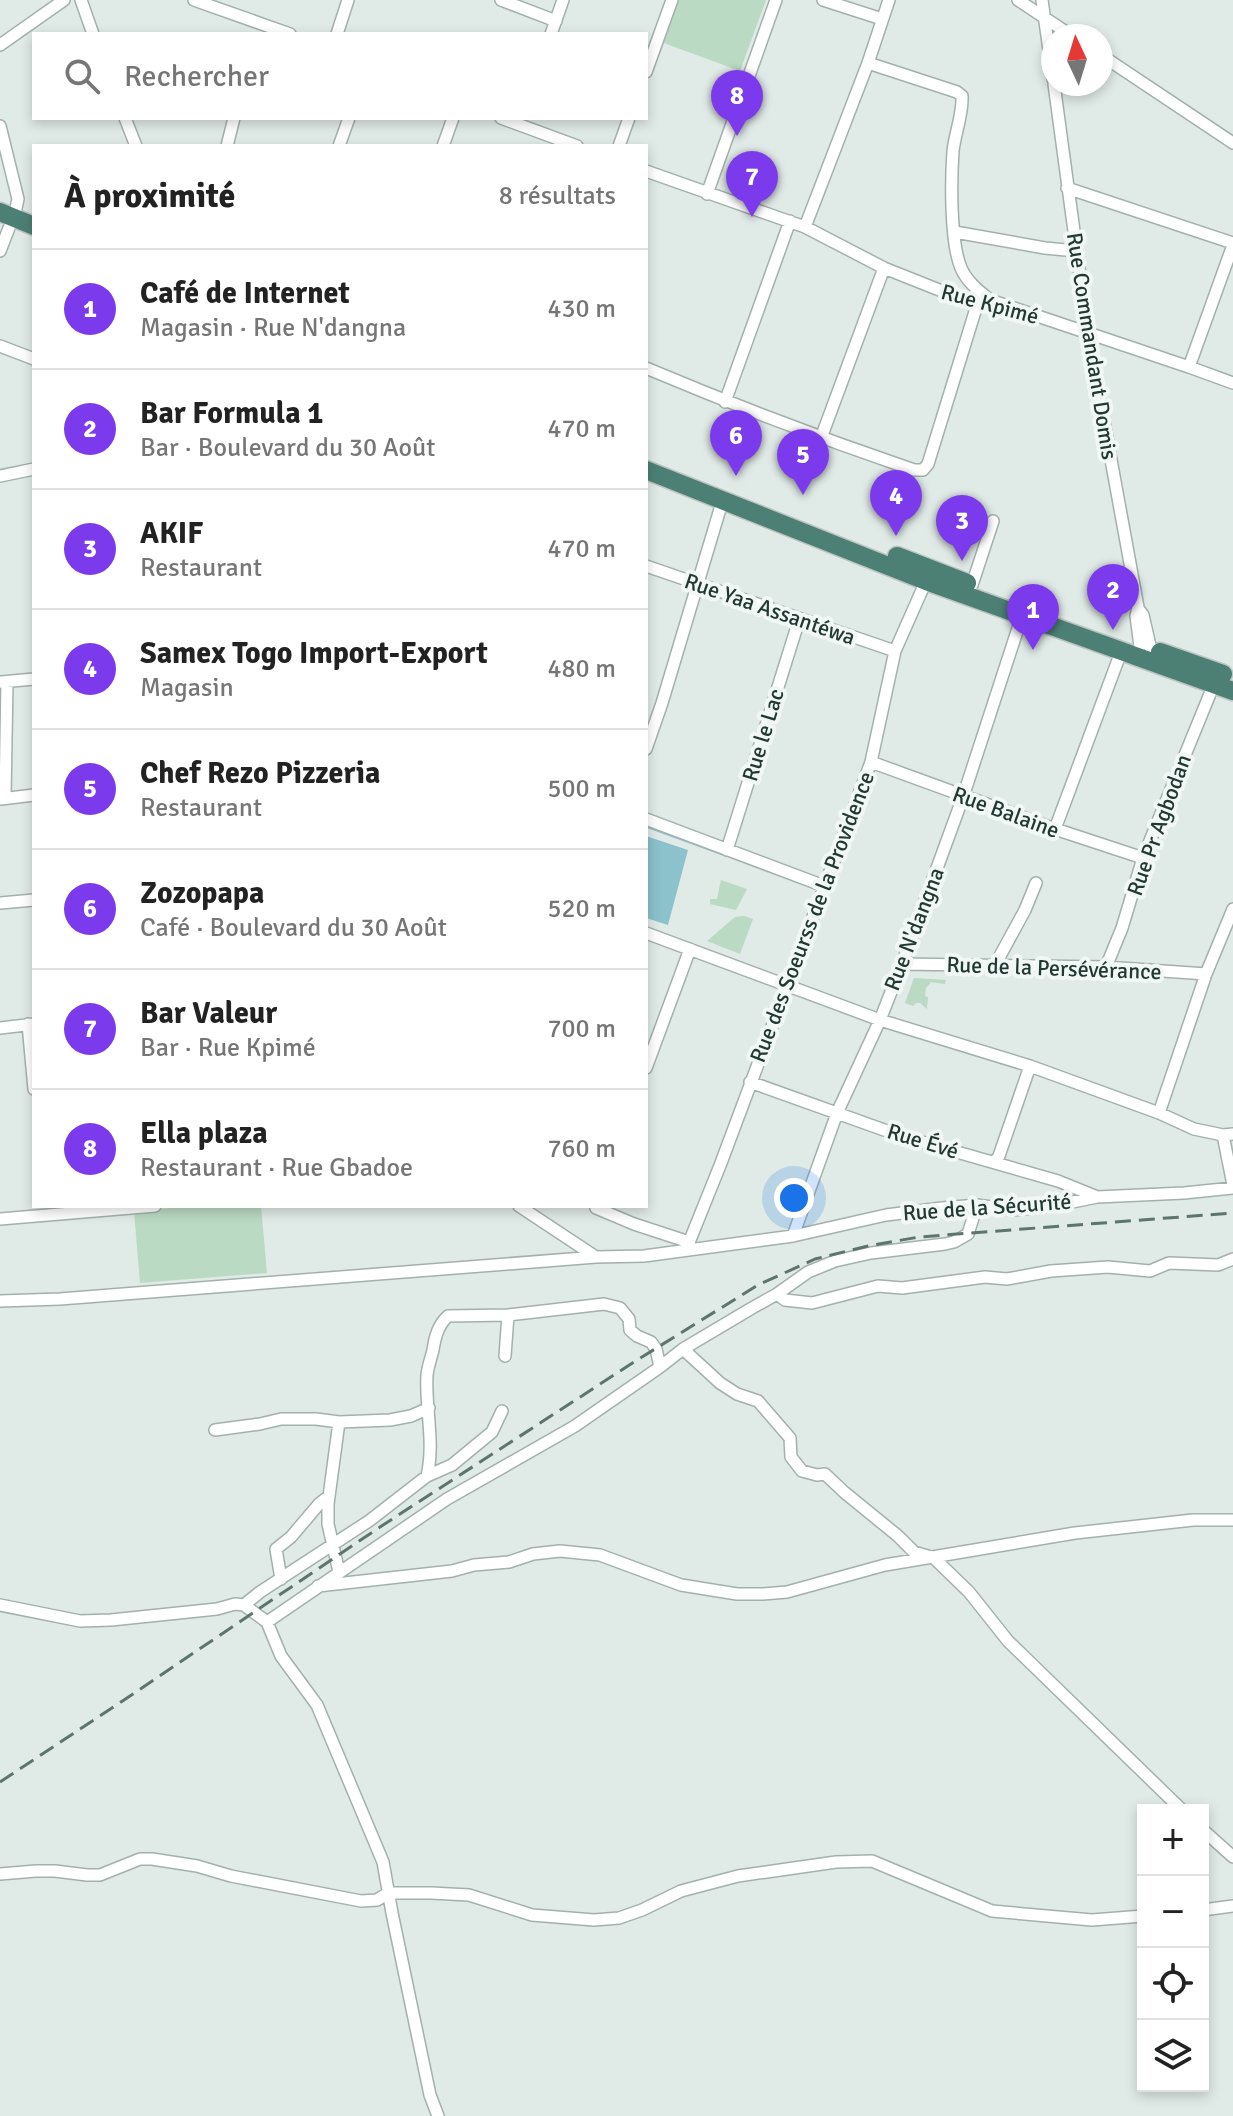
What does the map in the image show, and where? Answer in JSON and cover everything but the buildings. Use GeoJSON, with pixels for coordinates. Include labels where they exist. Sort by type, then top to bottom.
{"type":"FeatureCollection","features":[{"type":"Feature","properties":{"kind":"highway"},"geometry":{"type":"LineString","coordinates":[[6,221],[32,226]]}},
{"type":"Feature","properties":{"kind":"highway"},"geometry":{"type":"LineString","coordinates":[[6,221],[32,237]]}},
{"type":"Feature","properties":{"kind":"highway"},"geometry":{"type":"LineString","coordinates":[[648,461],[926,581],[1022,616],[1139,653],[1191,662],[1233,678]]}},
{"type":"Feature","properties":{"kind":"highway"},"geometry":{"type":"LineString","coordinates":[[648,471],[725,494],[972,585],[1233,691]]}},
{"type":"Feature","properties":{"kind":"street"},"geometry":{"type":"LineString","coordinates":[[0,45],[64,0]]}},
{"type":"Feature","properties":{"kind":"street"},"geometry":{"type":"LineString","coordinates":[[81,0],[92,32]]}},
{"type":"Feature","properties":{"kind":"street"},"geometry":{"type":"LineString","coordinates":[[194,0],[258,29]]}},
{"type":"Feature","properties":{"kind":"street"},"geometry":{"type":"LineString","coordinates":[[338,32],[348,0]]}},
{"type":"Feature","properties":{"kind":"street"},"geometry":{"type":"LineString","coordinates":[[501,0],[556,21]]}},
{"type":"Feature","properties":{"kind":"street"},"geometry":{"type":"LineString","coordinates":[[552,32],[563,0]]}},
{"type":"Feature","properties":{"kind":"street"},"geometry":{"type":"LineString","coordinates":[[648,66],[672,0]]}},
{"type":"Feature","properties":{"kind":"street"},"geometry":{"type":"LineString","coordinates":[[707,194],[776,0]]}},
{"type":"Feature","properties":{"kind":"street"},"geometry":{"type":"LineString","coordinates":[[823,0],[882,19]]}},
{"type":"Feature","properties":{"kind":"street"},"geometry":{"type":"LineString","coordinates":[[805,227],[889,0]]}},
{"type":"Feature","properties":{"kind":"street"},"geometry":{"type":"LineString","coordinates":[[1018,0],[1053,24]]}},
{"type":"Feature","properties":{"kind":"street","name":"Rue Commandant Domis"},"geometry":{"type":"LineString","coordinates":[[1042,0],[1046,24]]}},
{"type":"Feature","properties":{"kind":"street"},"geometry":{"type":"LineString","coordinates":[[868,63],[962,96],[953,151],[955,232],[961,269],[970,283],[990,300]]}},
{"type":"Feature","properties":{"kind":"street"},"geometry":{"type":"LineString","coordinates":[[1113,63],[1233,143]]}},
{"type":"Feature","properties":{"kind":"street","name":"Rue Commandant Domis"},"geometry":{"type":"LineString","coordinates":[[1055,96],[1088,334],[1138,607],[1143,615],[1139,653]]}},
{"type":"Feature","properties":{"kind":"street"},"geometry":{"type":"LineString","coordinates":[[126,120],[135,144]]}},
{"type":"Feature","properties":{"kind":"street"},"geometry":{"type":"LineString","coordinates":[[228,144],[234,120]]}},
{"type":"Feature","properties":{"kind":"street"},"geometry":{"type":"LineString","coordinates":[[340,144],[348,120]]}},
{"type":"Feature","properties":{"kind":"street"},"geometry":{"type":"LineString","coordinates":[[444,144],[452,120]]}},
{"type":"Feature","properties":{"kind":"street"},"geometry":{"type":"LineString","coordinates":[[620,144],[628,120]]}},
{"type":"Feature","properties":{"kind":"street"},"geometry":{"type":"LineString","coordinates":[[522,122],[555,142]]}},
{"type":"Feature","properties":{"kind":"street"},"geometry":{"type":"LineString","coordinates":[[0,126],[18,199],[6,221],[0,251]]}},
{"type":"Feature","properties":{"kind":"street","name":"Rue Kpimé"},"geometry":{"type":"LineString","coordinates":[[648,177],[790,221],[884,268],[977,305],[990,300],[1233,383]]}},
{"type":"Feature","properties":{"kind":"street"},"geometry":{"type":"LineString","coordinates":[[1067,188],[1233,244],[1189,367]]}},
{"type":"Feature","properties":{"kind":"street"},"geometry":{"type":"LineString","coordinates":[[725,402],[790,221]]}},
{"type":"Feature","properties":{"kind":"street"},"geometry":{"type":"LineString","coordinates":[[955,232],[1076,251]]}},
{"type":"Feature","properties":{"kind":"street"},"geometry":{"type":"LineString","coordinates":[[821,438],[884,268]]}},
{"type":"Feature","properties":{"kind":"street"},"geometry":{"type":"LineString","coordinates":[[648,369],[821,438],[914,470],[923,470],[928,464],[977,305]]}},
{"type":"Feature","properties":{"kind":"street"},"geometry":{"type":"LineString","coordinates":[[0,346],[32,358]]}},
{"type":"Feature","properties":{"kind":"street"},"geometry":{"type":"LineString","coordinates":[[0,476],[32,469]]}},
{"type":"Feature","properties":{"kind":"street"},"geometry":{"type":"LineString","coordinates":[[648,743],[725,494]]}},
{"type":"Feature","properties":{"kind":"street"},"geometry":{"type":"LineString","coordinates":[[972,585],[993,521]]}},
{"type":"Feature","properties":{"kind":"street","name":"Rue Yaa Assantéwa"},"geometry":{"type":"LineString","coordinates":[[648,567],[895,651]]}},
{"type":"Feature","properties":{"kind":"street","name":"Rue des Soeurss de la Providence"},"geometry":{"type":"LineString","coordinates":[[687,1246],[871,762],[895,651],[926,581]]}},
{"type":"Feature","properties":{"kind":"street","name":"Rue N'dangna"},"geometry":{"type":"LineString","coordinates":[[793,1236],[837,1113],[902,964],[963,797],[1022,616]]}},
{"type":"Feature","properties":{"kind":"street","name":"Rue le Lac"},"geometry":{"type":"LineString","coordinates":[[727,850],[799,620]]}},
{"type":"Feature","properties":{"kind":"street"},"geometry":{"type":"LineString","coordinates":[[1055,829],[1139,653]]}},
{"type":"Feature","properties":{"kind":"street"},"geometry":{"type":"LineString","coordinates":[[32,679],[3,682],[2,798],[32,795]]}},
{"type":"Feature","properties":{"kind":"street","name":"Rue Pr Agbodan"},"geometry":{"type":"LineString","coordinates":[[1106,967],[1122,928],[1143,858],[1214,684]]}},
{"type":"Feature","properties":{"kind":"street","name":"Rue Balaine"},"geometry":{"type":"LineString","coordinates":[[871,762],[1143,858]]}},
{"type":"Feature","properties":{"kind":"street"},"geometry":{"type":"LineString","coordinates":[[648,820],[824,886]]}},
{"type":"Feature","properties":{"kind":"street"},"geometry":{"type":"LineString","coordinates":[[995,965],[1036,883]]}},
{"type":"Feature","properties":{"kind":"street"},"geometry":{"type":"LineString","coordinates":[[0,903],[32,900]]}},
{"type":"Feature","properties":{"kind":"street"},"geometry":{"type":"LineString","coordinates":[[1159,1113],[1206,974],[1233,909]]}},
{"type":"Feature","properties":{"kind":"street"},"geometry":{"type":"LineString","coordinates":[[648,934],[880,1020],[1030,1066],[1194,1129],[1228,1135],[1233,1187]]}},
{"type":"Feature","properties":{"kind":"street"},"geometry":{"type":"LineString","coordinates":[[649,1048],[690,949]]}},
{"type":"Feature","properties":{"kind":"street","name":"Rue de la Persévérance"},"geometry":{"type":"LineString","coordinates":[[902,964],[1106,967],[1206,974]]}},
{"type":"Feature","properties":{"kind":"street"},"geometry":{"type":"LineString","coordinates":[[0,1028],[31,1024],[32,1046]]}},
{"type":"Feature","properties":{"kind":"street"},"geometry":{"type":"LineString","coordinates":[[995,1162],[1030,1066]]}},
{"type":"Feature","properties":{"kind":"street","name":"Rue Évé"},"geometry":{"type":"LineString","coordinates":[[750,1082],[901,1136],[1058,1181],[1097,1197]]}},
{"type":"Feature","properties":{"kind":"street","name":"Rue de la Sécurité"},"geometry":{"type":"LineString","coordinates":[[0,1301],[644,1256],[687,1246],[735,1245],[793,1236],[886,1215],[977,1205],[1013,1210],[1097,1197],[1233,1187]]}},
{"type":"Feature","properties":{"kind":"street"},"geometry":{"type":"LineString","coordinates":[[267,1622],[447,1499],[575,1426],[683,1349],[777,1294],[808,1272],[835,1261],[871,1253],[954,1242],[968,1234],[977,1205]]}},
{"type":"Feature","properties":{"kind":"street"},"geometry":{"type":"LineString","coordinates":[[0,1219],[45,1210],[100,1208]]}},
{"type":"Feature","properties":{"kind":"street"},"geometry":{"type":"LineString","coordinates":[[522,1208],[596,1257]]}},
{"type":"Feature","properties":{"kind":"street"},"geometry":{"type":"LineString","coordinates":[[598,1208],[687,1246]]}},
{"type":"Feature","properties":{"kind":"street"},"geometry":{"type":"LineString","coordinates":[[777,1294],[785,1300],[812,1303],[878,1286],[902,1288],[985,1277],[1007,1279],[1051,1271],[1108,1267],[1150,1271],[1169,1263],[1218,1265],[1233,1259]]}},
{"type":"Feature","properties":{"kind":"street"},"geometry":{"type":"LineString","coordinates":[[427,1476],[427,1373],[435,1337],[441,1322],[448,1316],[508,1315],[604,1304],[620,1308],[629,1319],[630,1330],[651,1342],[660,1367]]}},
{"type":"Feature","properties":{"kind":"street"},"geometry":{"type":"LineString","coordinates":[[505,1356],[508,1315]]}},
{"type":"Feature","properties":{"kind":"street"},"geometry":{"type":"LineString","coordinates":[[683,1349],[720,1383],[737,1394],[758,1401],[790,1438],[791,1457],[802,1471],[825,1474],[914,1552],[934,1558],[969,1592],[1008,1641],[1176,1804]]}},
{"type":"Feature","properties":{"kind":"street"},"geometry":{"type":"LineString","coordinates":[[215,1430],[281,1419],[339,1422],[390,1420],[429,1408]]}},
{"type":"Feature","properties":{"kind":"street"},"geometry":{"type":"LineString","coordinates":[[244,1605],[369,1521],[427,1476],[452,1465],[476,1447],[492,1432],[502,1411]]}},
{"type":"Feature","properties":{"kind":"street"},"geometry":{"type":"LineString","coordinates":[[339,1422],[328,1524],[339,1572]]}},
{"type":"Feature","properties":{"kind":"street"},"geometry":{"type":"LineString","coordinates":[[281,1579],[276,1549],[329,1496]]}},
{"type":"Feature","properties":{"kind":"street"},"geometry":{"type":"LineString","coordinates":[[318,1586],[452,1571],[560,1551],[600,1555],[681,1585],[737,1594],[763,1594],[787,1592],[885,1565],[1075,1533],[1193,1520],[1233,1520]]}},
{"type":"Feature","properties":{"kind":"street"},"geometry":{"type":"LineString","coordinates":[[0,1605],[80,1621],[217,1609],[235,1604],[244,1605],[267,1622],[281,1656],[317,1705],[383,1862],[430,2095],[438,2116]]}},
{"type":"Feature","properties":{"kind":"street"},"geometry":{"type":"LineString","coordinates":[[1209,1835],[1233,1857]]}},
{"type":"Feature","properties":{"kind":"street"},"geometry":{"type":"LineString","coordinates":[[0,1874],[46,1871],[100,1875],[140,1859],[197,1866],[231,1876],[361,1901],[377,1900],[388,1893],[469,1895],[532,1915],[594,1920],[619,1918],[681,1891],[738,1876],[836,1862],[872,1861],[992,1911],[1092,1920],[1137,1916]]}},
{"type":"Feature","properties":{"kind":"street"},"geometry":{"type":"LineString","coordinates":[[1209,1909],[1233,1906]]}},
{"type":"Feature","properties":{"kind":"green space"},"geometry":{"type":"Polygon","coordinates":[[[679,0],[766,0],[740,71],[664,43],[679,0]]]}},
{"type":"Feature","properties":{"kind":"green space"},"geometry":{"type":"Polygon","coordinates":[[[721,880],[747,889],[736,910],[710,904],[710,899],[717,899],[721,880]]]}},
{"type":"Feature","properties":{"kind":"green space"},"geometry":{"type":"Polygon","coordinates":[[[735,917],[753,919],[740,954],[707,941],[735,917]]]}},
{"type":"Feature","properties":{"kind":"green space"},"geometry":{"type":"Polygon","coordinates":[[[914,978],[946,980],[945,984],[931,982],[926,988],[927,1009],[920,1003],[913,1006],[905,1003],[914,978]]]}},
{"type":"Feature","properties":{"kind":"green space"},"geometry":{"type":"Polygon","coordinates":[[[261,1208],[267,1273],[140,1283],[134,1211],[261,1208]]]}},
{"type":"Feature","properties":{"kind":"water"},"geometry":{"type":"Polygon","coordinates":[[[648,837],[688,850],[668,925],[648,919],[648,837]]]}},
{"type":"Feature","properties":{"kind":"waterway"},"geometry":{"type":"LineString","coordinates":[[648,827],[726,855]]}},
{"type":"Feature","properties":{"kind":"railway"},"geometry":{"type":"LineString","coordinates":[[0,1782],[380,1527],[758,1285],[815,1259],[919,1237],[1233,1213]]}},
{"type":"Feature","properties":{"kind":"place","name":"Ella plaza"},"geometry":{"type":"Point","coordinates":[737,136]}},
{"type":"Feature","properties":{"kind":"place","name":"Bar Valeur"},"geometry":{"type":"Point","coordinates":[752,217]}},
{"type":"Feature","properties":{"kind":"place","name":"Zozopapa"},"geometry":{"type":"Point","coordinates":[736,476]}},
{"type":"Feature","properties":{"kind":"place","name":"Chef Rezo Pizzeria"},"geometry":{"type":"Point","coordinates":[803,495]}},
{"type":"Feature","properties":{"kind":"place","name":"Samex Togo Import-Export"},"geometry":{"type":"Point","coordinates":[896,536]}},
{"type":"Feature","properties":{"kind":"place","name":"AKIF"},"geometry":{"type":"Point","coordinates":[962,561]}},
{"type":"Feature","properties":{"kind":"place","name":"Bar Formula 1"},"geometry":{"type":"Point","coordinates":[1113,630]}},
{"type":"Feature","properties":{"kind":"place","name":"Café de Internet"},"geometry":{"type":"Point","coordinates":[1033,650]}}]}
